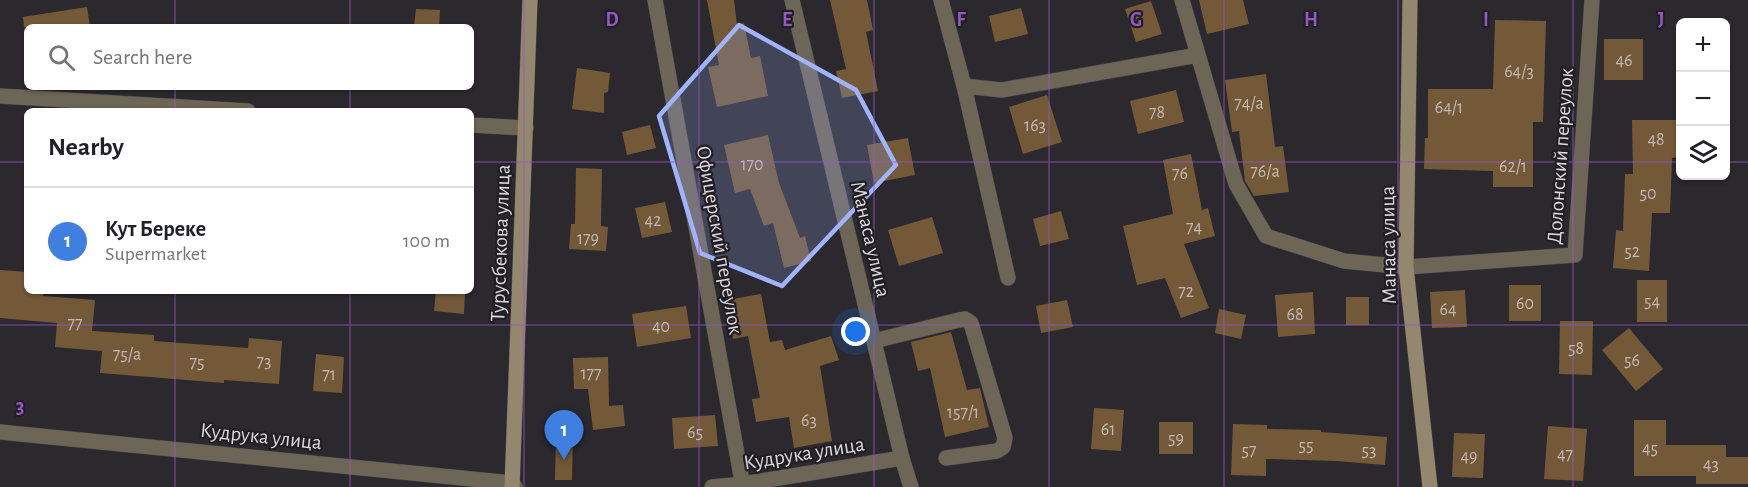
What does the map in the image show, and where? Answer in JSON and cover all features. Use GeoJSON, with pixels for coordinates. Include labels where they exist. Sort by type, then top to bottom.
{"type":"FeatureCollection","features":[{"type":"Feature","properties":{"kind":"street","name":"Турусбекова улица"},"geometry":{"type":"LineString","coordinates":[[513,486],[530,0]]}},
{"type":"Feature","properties":{"kind":"street","name":"Офицерский переулок"},"geometry":{"type":"LineString","coordinates":[[655,0],[743,486]]}},
{"type":"Feature","properties":{"kind":"street","name":"Манаса улица"},"geometry":{"type":"LineString","coordinates":[[792,0],[902,458],[911,487]]}},
{"type":"Feature","properties":{"kind":"street"},"geometry":{"type":"LineString","coordinates":[[941,0],[964,86],[1008,278]]}},
{"type":"Feature","properties":{"kind":"street","name":"Долонский переулок"},"geometry":{"type":"LineString","coordinates":[[1182,0],[1236,184],[1266,236],[1344,261],[1406,267],[1575,255],[1592,0]]}},
{"type":"Feature","properties":{"kind":"street","name":"Манаса улица"},"geometry":{"type":"LineString","coordinates":[[1410,0],[1406,267],[1430,487]]}},
{"type":"Feature","properties":{"kind":"street"},"geometry":{"type":"LineString","coordinates":[[964,86],[1002,90],[1198,55]]}},
{"type":"Feature","properties":{"kind":"street"},"geometry":{"type":"LineString","coordinates":[[0,96],[198,108]]}},
{"type":"Feature","properties":{"kind":"street"},"geometry":{"type":"LineString","coordinates":[[474,125],[526,128]]}},
{"type":"Feature","properties":{"kind":"street"},"geometry":{"type":"LineString","coordinates":[[874,341],[964,319],[971,323],[1005,438],[1003,447],[998,451],[946,458]]}},
{"type":"Feature","properties":{"kind":"street","name":"Кудрука улица"},"geometry":{"type":"LineString","coordinates":[[0,432],[513,486]]}},
{"type":"Feature","properties":{"kind":"street","name":"Кудрука улица"},"geometry":{"type":"LineString","coordinates":[[712,487],[743,486],[902,458]]}},
{"type":"Feature","properties":{"kind":"highlighted area"},"geometry":{"type":"Polygon","coordinates":[[[739,25],[856,90],[896,165],[782,286],[700,253],[659,116],[739,25]]]}},
{"type":"Feature","properties":{"kind":"building"},"geometry":{"type":"Polygon","coordinates":[[[707,0],[734,0],[737,25],[744,23],[751,58],[760,56],[768,96],[717,107],[708,67],[719,65],[707,0]]]}},
{"type":"Feature","properties":{"kind":"building"},"geometry":{"type":"Polygon","coordinates":[[[830,0],[867,0],[873,30],[866,32],[878,91],[842,98],[836,71],[846,69],[830,0]]]}},
{"type":"Feature","properties":{"kind":"building"},"geometry":{"type":"Polygon","coordinates":[[[1199,0],[1243,0],[1249,24],[1207,34],[1199,0]]]}},
{"type":"Feature","properties":{"kind":"building"},"geometry":{"type":"Polygon","coordinates":[[[1151,1],[1162,34],[1136,42],[1125,9],[1151,1]]]}},
{"type":"Feature","properties":{"kind":"building"},"geometry":{"type":"Polygon","coordinates":[[[87,7],[90,24],[24,24],[24,27],[23,17],[87,7]]]}},
{"type":"Feature","properties":{"kind":"building"},"geometry":{"type":"Polygon","coordinates":[[[1021,8],[1028,34],[995,42],[989,16],[1021,8]]]}},
{"type":"Feature","properties":{"kind":"building"},"geometry":{"type":"Polygon","coordinates":[[[416,9],[440,10],[439,24],[414,24],[416,9]]]}},
{"type":"Feature","properties":{"kind":"building"},"geometry":{"type":"Polygon","coordinates":[[[1495,20],[1546,21],[1543,122],[1533,122],[1533,187],[1493,187],[1493,171],[1424,169],[1425,138],[1428,138],[1428,89],[1493,89],[1495,20]]]}},
{"type":"Feature","properties":{"kind":"building"},"geometry":{"type":"Polygon","coordinates":[[[1604,39],[1643,39],[1643,80],[1604,80],[1604,39]]]}},
{"type":"Feature","properties":{"kind":"building"},"geometry":{"type":"Polygon","coordinates":[[[577,68],[610,73],[608,92],[604,93],[604,113],[572,109],[577,68]]]}},
{"type":"Feature","properties":{"kind":"building"},"geometry":{"type":"Polygon","coordinates":[[[1266,74],[1275,147],[1283,146],[1289,192],[1254,196],[1245,181],[1239,131],[1232,132],[1225,80],[1266,74]]]}},
{"type":"Feature","properties":{"kind":"building"},"geometry":{"type":"Polygon","coordinates":[[[1176,90],[1184,122],[1138,134],[1130,101],[1176,90]]]}},
{"type":"Feature","properties":{"kind":"building"},"geometry":{"type":"Polygon","coordinates":[[[1047,95],[1062,142],[1023,154],[1009,107],[1047,95]]]}},
{"type":"Feature","properties":{"kind":"building"},"geometry":{"type":"Polygon","coordinates":[[[1632,120],[1676,120],[1676,158],[1672,158],[1670,213],[1652,213],[1649,271],[1613,268],[1616,230],[1623,231],[1625,174],[1633,174],[1632,120]]]}},
{"type":"Feature","properties":{"kind":"building"},"geometry":{"type":"Polygon","coordinates":[[[650,125],[656,148],[627,155],[622,132],[650,125]]]}},
{"type":"Feature","properties":{"kind":"building"},"geometry":{"type":"Polygon","coordinates":[[[768,135],[779,183],[800,238],[805,236],[811,261],[784,268],[773,223],[764,226],[750,189],[735,193],[724,145],[768,135]]]}},
{"type":"Feature","properties":{"kind":"building"},"geometry":{"type":"Polygon","coordinates":[[[908,138],[915,175],[874,183],[867,145],[908,138]]]}},
{"type":"Feature","properties":{"kind":"building"},"geometry":{"type":"Polygon","coordinates":[[[1191,154],[1202,210],[1208,208],[1215,236],[1184,244],[1209,308],[1181,318],[1165,278],[1137,285],[1123,226],[1173,214],[1163,160],[1191,154]]]}},
{"type":"Feature","properties":{"kind":"building"},"geometry":{"type":"Polygon","coordinates":[[[576,168],[602,169],[601,226],[608,227],[606,251],[569,249],[571,224],[575,224],[576,168]]]}},
{"type":"Feature","properties":{"kind":"building"},"geometry":{"type":"Polygon","coordinates":[[[665,202],[672,232],[642,238],[635,208],[665,202]]]}},
{"type":"Feature","properties":{"kind":"building"},"geometry":{"type":"Polygon","coordinates":[[[1061,211],[1069,239],[1040,246],[1033,219],[1061,211]]]}},
{"type":"Feature","properties":{"kind":"building"},"geometry":{"type":"Polygon","coordinates":[[[932,217],[943,253],[899,266],[888,230],[932,217]]]}},
{"type":"Feature","properties":{"kind":"building"},"geometry":{"type":"Polygon","coordinates":[[[0,270],[24,272],[24,294],[95,300],[92,331],[154,335],[154,341],[248,348],[249,338],[282,341],[279,384],[224,380],[224,383],[100,373],[102,351],[55,347],[57,323],[0,318],[0,270]]]}},
{"type":"Feature","properties":{"kind":"building"},"geometry":{"type":"Polygon","coordinates":[[[1637,280],[1667,280],[1667,322],[1637,322],[1637,280]]]}},
{"type":"Feature","properties":{"kind":"building"},"geometry":{"type":"Polygon","coordinates":[[[1509,285],[1541,285],[1541,321],[1509,321],[1509,285]]]}},
{"type":"Feature","properties":{"kind":"building"},"geometry":{"type":"Polygon","coordinates":[[[1465,290],[1467,327],[1432,328],[1430,292],[1465,290]]]}},
{"type":"Feature","properties":{"kind":"building"},"geometry":{"type":"Polygon","coordinates":[[[1313,292],[1315,334],[1278,337],[1275,295],[1313,292]]]}},
{"type":"Feature","properties":{"kind":"building"},"geometry":{"type":"Polygon","coordinates":[[[436,294],[465,294],[464,314],[434,311],[436,294]]]}},
{"type":"Feature","properties":{"kind":"building"},"geometry":{"type":"Polygon","coordinates":[[[761,294],[770,342],[782,340],[785,350],[831,336],[839,360],[820,366],[832,441],[794,448],[789,417],[756,422],[752,399],[760,398],[748,336],[733,339],[727,300],[761,294]]]}},
{"type":"Feature","properties":{"kind":"building"},"geometry":{"type":"Polygon","coordinates":[[[1346,297],[1369,297],[1369,325],[1346,325],[1346,297]]]}},
{"type":"Feature","properties":{"kind":"building"},"geometry":{"type":"Polygon","coordinates":[[[1067,300],[1073,327],[1041,333],[1036,306],[1067,300]]]}},
{"type":"Feature","properties":{"kind":"building"},"geometry":{"type":"Polygon","coordinates":[[[686,306],[691,338],[637,347],[632,314],[686,306]]]}},
{"type":"Feature","properties":{"kind":"building"},"geometry":{"type":"Polygon","coordinates":[[[1219,309],[1246,315],[1241,339],[1215,333],[1219,309]]]}},
{"type":"Feature","properties":{"kind":"building"},"geometry":{"type":"Polygon","coordinates":[[[1560,321],[1593,321],[1592,375],[1559,374],[1560,321]]]}},
{"type":"Feature","properties":{"kind":"building"},"geometry":{"type":"Polygon","coordinates":[[[1629,328],[1663,369],[1636,391],[1602,350],[1629,328]]]}},
{"type":"Feature","properties":{"kind":"building"},"geometry":{"type":"Polygon","coordinates":[[[951,332],[967,390],[980,388],[989,427],[945,437],[930,368],[918,371],[911,342],[951,332]]]}},
{"type":"Feature","properties":{"kind":"building"},"geometry":{"type":"Polygon","coordinates":[[[316,354],[344,357],[342,393],[313,391],[316,354]]]}},
{"type":"Feature","properties":{"kind":"building"},"geometry":{"type":"Polygon","coordinates":[[[608,357],[609,406],[623,405],[625,426],[593,430],[588,389],[574,389],[573,358],[608,357]]]}},
{"type":"Feature","properties":{"kind":"building"},"geometry":{"type":"Polygon","coordinates":[[[1094,408],[1124,410],[1121,451],[1091,449],[1094,408]]]}},
{"type":"Feature","properties":{"kind":"building"},"geometry":{"type":"Polygon","coordinates":[[[715,415],[718,446],[674,449],[672,418],[715,415]]]}},
{"type":"Feature","properties":{"kind":"building"},"geometry":{"type":"Polygon","coordinates":[[[1634,420],[1666,420],[1666,445],[1726,445],[1726,457],[1748,457],[1748,484],[1696,484],[1696,476],[1634,476],[1634,420]]]}},
{"type":"Feature","properties":{"kind":"building"},"geometry":{"type":"Polygon","coordinates":[[[1159,422],[1193,422],[1193,454],[1159,454],[1159,422]]]}},
{"type":"Feature","properties":{"kind":"building"},"geometry":{"type":"Polygon","coordinates":[[[1233,424],[1267,425],[1267,429],[1321,430],[1321,432],[1387,437],[1385,465],[1266,459],[1266,476],[1231,475],[1233,424]]]}},
{"type":"Feature","properties":{"kind":"building"},"geometry":{"type":"Polygon","coordinates":[[[1548,426],[1587,429],[1583,481],[1544,479],[1548,426]]]}},
{"type":"Feature","properties":{"kind":"building"},"geometry":{"type":"Polygon","coordinates":[[[556,433],[573,433],[572,480],[555,480],[556,433]]]}},
{"type":"Feature","properties":{"kind":"building"},"geometry":{"type":"Polygon","coordinates":[[[1454,433],[1485,434],[1483,478],[1452,477],[1454,433]]]}},
{"type":"Feature","properties":{"kind":"place","name":"Кут Береке"},"geometry":{"type":"Point","coordinates":[564,460]}}]}
